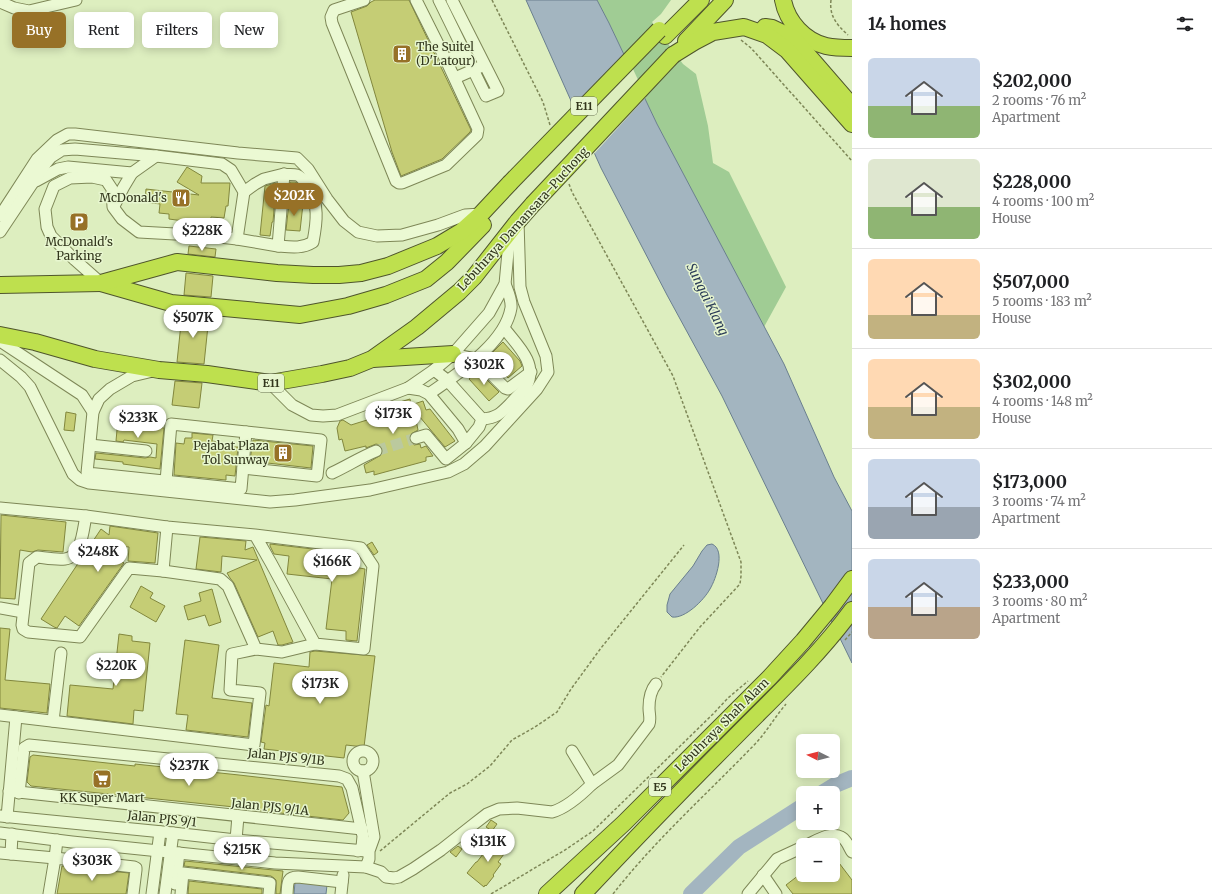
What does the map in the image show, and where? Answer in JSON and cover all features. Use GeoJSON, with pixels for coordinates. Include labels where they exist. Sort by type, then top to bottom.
{"type":"FeatureCollection","features":[{"type":"Feature","properties":{"kind":"highway","name":"Lebuhraya Damansara–Puchong"},"geometry":{"type":"LineString","coordinates":[[101,284],[171,303],[300,315],[348,306],[386,296],[426,279],[447,262],[514,187],[662,33],[701,0]]}},
{"type":"Feature","properties":{"kind":"highway","name":"Lebuhraya Damansara–Puchong"},"geometry":{"type":"LineString","coordinates":[[0,335],[35,342],[95,359],[159,370],[207,374],[270,383],[350,368],[372,359],[417,328],[474,277],[515,224],[533,204],[725,0]]}},
{"type":"Feature","properties":{"kind":"highway"},"geometry":{"type":"LineString","coordinates":[[782,0],[789,18],[809,39],[826,46],[840,48],[851,42]]}},
{"type":"Feature","properties":{"kind":"highway","name":"Lebuhraya Damansara–Puchong"},"geometry":{"type":"LineString","coordinates":[[662,33],[685,1]]}},
{"type":"Feature","properties":{"kind":"highway"},"geometry":{"type":"LineString","coordinates":[[742,32],[757,26],[772,28],[793,38],[852,106]]}},
{"type":"Feature","properties":{"kind":"highway"},"geometry":{"type":"LineString","coordinates":[[673,55],[713,32],[742,32],[767,35],[787,50],[852,124]]}},
{"type":"Feature","properties":{"kind":"highway","name":"Lebuhraya Damansara–Puchong"},"geometry":{"type":"LineString","coordinates":[[0,285],[101,284],[177,262],[299,275],[339,275],[360,273],[388,266],[437,246],[462,231],[514,187]]}},
{"type":"Feature","properties":{"kind":"highway"},"geometry":{"type":"LineString","coordinates":[[372,359],[453,354]]}},
{"type":"Feature","properties":{"kind":"highway","name":"Lebuhraya Shah Alam"},"geometry":{"type":"LineString","coordinates":[[547,894],[624,823],[770,677],[827,612],[852,579]]}},
{"type":"Feature","properties":{"kind":"highway","name":"Lebuhraya Shah Alam"},"geometry":{"type":"LineString","coordinates":[[583,894],[667,805],[786,695],[852,610]]}},
{"type":"Feature","properties":{"kind":"street"},"geometry":{"type":"LineString","coordinates":[[0,2],[14,8],[28,11],[76,0]]}},
{"type":"Feature","properties":{"kind":"street"},"geometry":{"type":"LineString","coordinates":[[364,0],[334,10],[331,17],[332,23],[396,181],[399,183],[446,165],[477,135],[478,129],[455,78],[416,0]]}},
{"type":"Feature","properties":{"kind":"street"},"geometry":{"type":"LineString","coordinates":[[439,0],[486,96],[498,91],[452,0]]}},
{"type":"Feature","properties":{"kind":"street"},"geometry":{"type":"LineString","coordinates":[[446,60],[465,52]]}},
{"type":"Feature","properties":{"kind":"street"},"geometry":{"type":"LineString","coordinates":[[455,78],[484,65]]}},
{"type":"Feature","properties":{"kind":"street"},"geometry":{"type":"LineString","coordinates":[[0,216],[37,159],[57,140],[68,134],[297,158],[308,170],[327,199],[344,221],[358,232],[377,236],[402,235],[438,225],[465,215],[481,214]]}},
{"type":"Feature","properties":{"kind":"street"},"geometry":{"type":"LineString","coordinates":[[0,232],[51,157],[62,150],[75,149],[156,156],[222,164],[231,170],[244,192],[237,239]]}},
{"type":"Feature","properties":{"kind":"street"},"geometry":{"type":"LineString","coordinates":[[113,207],[132,173],[156,156]]}},
{"type":"Feature","properties":{"kind":"street"},"geometry":{"type":"LineString","coordinates":[[33,182],[58,169],[68,167],[132,173]]}},
{"type":"Feature","properties":{"kind":"street"},"geometry":{"type":"LineString","coordinates":[[101,284],[51,236],[47,227],[45,209],[54,186],[70,178],[92,177],[106,180],[112,189],[113,207],[122,219],[139,232],[211,236],[293,247],[303,247],[313,242],[316,228],[314,196],[301,177],[297,175],[284,174],[264,179],[244,192]]}},
{"type":"Feature","properties":{"kind":"street"},"geometry":{"type":"LineString","coordinates":[[278,246],[284,174]]}},
{"type":"Feature","properties":{"kind":"street"},"geometry":{"type":"LineString","coordinates":[[314,196],[327,199]]}},
{"type":"Feature","properties":{"kind":"street"},"geometry":{"type":"LineString","coordinates":[[270,383],[292,405],[311,415],[323,416],[338,415],[408,388],[434,370],[453,354],[490,313],[505,284],[508,252],[515,224]]}},
{"type":"Feature","properties":{"kind":"street"},"geometry":{"type":"LineString","coordinates":[[0,360],[30,386],[73,474],[80,480],[89,483],[270,502],[370,490],[448,472],[464,464],[485,446],[537,389],[548,372],[546,356],[524,302],[520,287],[515,224]]}},
{"type":"Feature","properties":{"kind":"street"},"geometry":{"type":"LineString","coordinates":[[429,394],[476,359],[504,328],[511,308],[511,301],[505,284]]}},
{"type":"Feature","properties":{"kind":"street"},"geometry":{"type":"LineString","coordinates":[[482,419],[491,418],[500,414],[527,385],[531,372],[528,360],[504,328]]}},
{"type":"Feature","properties":{"kind":"street"},"geometry":{"type":"LineString","coordinates":[[0,341],[82,395],[94,412]]}},
{"type":"Feature","properties":{"kind":"street"},"geometry":{"type":"LineString","coordinates":[[453,354],[476,359],[505,388],[508,389],[531,372]]}},
{"type":"Feature","properties":{"kind":"street"},"geometry":{"type":"LineString","coordinates":[[159,370],[132,376],[110,389],[99,399],[94,412],[87,473],[241,489],[246,432]]}},
{"type":"Feature","properties":{"kind":"street"},"geometry":{"type":"LineString","coordinates":[[434,370],[447,380],[482,419]]}},
{"type":"Feature","properties":{"kind":"street"},"geometry":{"type":"LineString","coordinates":[[408,388],[421,390],[429,394],[458,429],[466,443]]}},
{"type":"Feature","properties":{"kind":"street"},"geometry":{"type":"LineString","coordinates":[[416,438],[426,435],[446,459],[466,443],[479,428],[482,419]]}},
{"type":"Feature","properties":{"kind":"street"},"geometry":{"type":"LineString","coordinates":[[166,481],[171,424],[321,440],[317,476],[243,468]]}},
{"type":"Feature","properties":{"kind":"street"},"geometry":{"type":"LineString","coordinates":[[90,445],[146,451]]}},
{"type":"Feature","properties":{"kind":"street"},"geometry":{"type":"LineString","coordinates":[[332,473],[376,451]]}},
{"type":"Feature","properties":{"kind":"street"},"geometry":{"type":"LineString","coordinates":[[0,508],[86,516],[167,527],[255,535],[361,548],[373,566],[364,649],[315,644],[282,652],[256,649],[232,654],[230,690],[260,693],[254,745],[0,715]]}},
{"type":"Feature","properties":{"kind":"street"},"geometry":{"type":"LineString","coordinates":[[86,516],[81,544],[72,556],[66,559],[37,557],[29,563],[23,612],[23,629],[28,632],[80,637],[129,568],[220,579],[228,586],[256,649]]}},
{"type":"Feature","properties":{"kind":"street"},"geometry":{"type":"LineString","coordinates":[[163,571],[167,527]]}},
{"type":"Feature","properties":{"kind":"street"},"geometry":{"type":"LineString","coordinates":[[255,535],[315,644]]}},
{"type":"Feature","properties":{"kind":"street"},"geometry":{"type":"LineString","coordinates":[[0,608],[23,612]]}},
{"type":"Feature","properties":{"kind":"street"},"geometry":{"type":"LineString","coordinates":[[53,721],[61,653]]}},
{"type":"Feature","properties":{"kind":"street"},"geometry":{"type":"LineString","coordinates":[[362,830],[364,841],[362,847],[366,857],[384,874],[396,878],[410,871],[441,850],[493,811],[506,808],[552,812],[557,810],[582,794],[592,784],[618,765],[649,724],[650,701],[652,690],[656,684]]}},
{"type":"Feature","properties":{"kind":"street"},"geometry":{"type":"LineString","coordinates":[[4,817],[14,792],[16,717]]}},
{"type":"Feature","properties":{"kind":"street","name":"Jalan PJS 9/1B"},"geometry":{"type":"LineString","coordinates":[[14,792],[24,748],[29,745],[328,774],[344,777],[350,783],[362,830]]}},
{"type":"Feature","properties":{"kind":"street"},"geometry":{"type":"LineString","coordinates":[[572,751],[592,784]]}},
{"type":"Feature","properties":{"kind":"street"},"geometry":{"type":"LineString","coordinates":[[0,832],[57,840],[275,863],[344,867],[366,857],[374,837],[363,771]]}},
{"type":"Feature","properties":{"kind":"street","name":"Jalan PJS 9/1A"},"geometry":{"type":"LineString","coordinates":[[14,792],[362,830]]}},
{"type":"Feature","properties":{"kind":"street"},"geometry":{"type":"LineString","coordinates":[[236,840],[238,816]]}},
{"type":"Feature","properties":{"kind":"street","name":"Jalan PJS 9/1"},"geometry":{"type":"LineString","coordinates":[[4,817],[173,833],[366,857]]}},
{"type":"Feature","properties":{"kind":"street"},"geometry":{"type":"LineString","coordinates":[[152,894],[160,832]]}},
{"type":"Feature","properties":{"kind":"street"},"geometry":{"type":"LineString","coordinates":[[173,833],[175,852],[174,894]]}},
{"type":"Feature","properties":{"kind":"street"},"geometry":{"type":"LineString","coordinates":[[12,834],[5,853],[134,867],[136,870],[133,894]]}},
{"type":"Feature","properties":{"kind":"street"},"geometry":{"type":"LineString","coordinates":[[823,838],[833,835],[841,836],[852,852]]}},
{"type":"Feature","properties":{"kind":"street"},"geometry":{"type":"LineString","coordinates":[[49,894],[57,840]]}},
{"type":"Feature","properties":{"kind":"street"},"geometry":{"type":"LineString","coordinates":[[748,894],[777,859],[796,850]]}},
{"type":"Feature","properties":{"kind":"street"},"geometry":{"type":"LineString","coordinates":[[165,894],[175,852]]}},
{"type":"Feature","properties":{"kind":"street"},"geometry":{"type":"LineString","coordinates":[[341,894],[344,867]]}},
{"type":"Feature","properties":{"kind":"street"},"geometry":{"type":"LineString","coordinates":[[181,894],[183,873],[270,883],[268,894]]}},
{"type":"Feature","properties":{"kind":"street"},"geometry":{"type":"LineString","coordinates":[[763,875],[776,894]]}},
{"type":"Feature","properties":{"kind":"street"},"geometry":{"type":"LineString","coordinates":[[287,894],[288,883],[291,878],[298,877],[342,882]]}},
{"type":"Feature","properties":{"kind":"path"},"geometry":{"type":"LineString","coordinates":[[492,0],[543,102],[550,124]]}},
{"type":"Feature","properties":{"kind":"path"},"geometry":{"type":"LineString","coordinates":[[831,0],[830,9],[833,18],[851,42]]}},
{"type":"Feature","properties":{"kind":"path"},"geometry":{"type":"LineString","coordinates":[[742,32],[756,54],[852,161]]}},
{"type":"Feature","properties":{"kind":"path"},"geometry":{"type":"LineString","coordinates":[[570,184],[572,192],[673,376],[741,562],[740,584],[700,627],[656,684]]}},
{"type":"Feature","properties":{"kind":"path"},"geometry":{"type":"LineString","coordinates":[[366,857],[450,793],[467,784],[490,766],[512,740],[535,727],[556,712],[601,648],[684,545]]}},
{"type":"Feature","properties":{"kind":"path"},"geometry":{"type":"LineString","coordinates":[[491,894],[593,832],[728,698],[752,678]]}},
{"type":"Feature","properties":{"kind":"path"},"geometry":{"type":"LineString","coordinates":[[613,894],[642,859],[671,828],[756,742],[786,695]]}},
{"type":"Feature","properties":{"kind":"green space"},"geometry":{"type":"Polygon","coordinates":[[[597,0],[671,0],[661,14],[652,22],[683,64],[696,74],[708,126],[713,163],[729,172],[786,287],[764,327],[657,124],[597,0]]]}},
{"type":"Feature","properties":{"kind":"water","name":"Sungai Klang"},"geometry":{"type":"Polygon","coordinates":[[[526,0],[597,0],[657,124],[784,364],[834,477],[852,511],[852,663],[722,396],[667,295],[601,168],[526,0]]]}},
{"type":"Feature","properties":{"kind":"water"},"geometry":{"type":"Polygon","coordinates":[[[712,544],[716,547],[719,558],[715,579],[710,589],[694,608],[683,615],[672,617],[667,612],[670,594],[693,566],[707,545],[712,544]]]}},
{"type":"Feature","properties":{"kind":"water"},"geometry":{"type":"Polygon","coordinates":[[[295,882],[327,885],[326,894],[294,894],[295,882]]]}},
{"type":"Feature","properties":{"kind":"pier"},"geometry":{"type":"Polygon","coordinates":[[[626,54],[646,97],[593,155],[573,111],[626,54]]]}},
{"type":"Feature","properties":{"kind":"building","name":"The Suitel (D'Latour)"},"geometry":{"type":"Polygon","coordinates":[[[375,0],[409,0],[471,130],[442,159],[401,176],[392,152],[351,12],[367,6],[375,0]]]}},
{"type":"Feature","properties":{"kind":"building","name":"McDonald's"},"geometry":{"type":"Polygon","coordinates":[[[187,167],[202,176],[201,183],[230,183],[228,206],[226,206],[224,218],[211,217],[211,222],[198,221],[198,223],[169,219],[169,214],[159,213],[160,204],[145,202],[146,189],[199,195],[177,182],[187,167]]]}},
{"type":"Feature","properties":{"kind":"building"},"geometry":{"type":"Polygon","coordinates":[[[290,182],[297,183],[296,188],[290,187],[290,182]]]}},
{"type":"Feature","properties":{"kind":"building"},"geometry":{"type":"Polygon","coordinates":[[[275,183],[273,222],[270,236],[260,235],[265,186],[275,183]]]}},
{"type":"Feature","properties":{"kind":"building"},"geometry":{"type":"Polygon","coordinates":[[[289,203],[303,204],[300,231],[286,230],[289,203]]]}},
{"type":"Feature","properties":{"kind":"building"},"geometry":{"type":"Polygon","coordinates":[[[189,246],[216,249],[215,257],[188,254],[189,246]]]}},
{"type":"Feature","properties":{"kind":"building"},"geometry":{"type":"Polygon","coordinates":[[[186,273],[213,276],[211,297],[184,295],[186,273]]]}},
{"type":"Feature","properties":{"kind":"building"},"geometry":{"type":"Polygon","coordinates":[[[182,314],[209,316],[204,364],[177,362],[182,314]]]}},
{"type":"Feature","properties":{"kind":"building"},"geometry":{"type":"Polygon","coordinates":[[[503,342],[520,361],[522,366],[508,378],[489,356],[503,342]]]}},
{"type":"Feature","properties":{"kind":"building"},"geometry":{"type":"Polygon","coordinates":[[[478,371],[499,392],[489,401],[469,379],[478,371]]]}},
{"type":"Feature","properties":{"kind":"building"},"geometry":{"type":"Polygon","coordinates":[[[175,381],[202,383],[199,408],[172,405],[175,381]]]}},
{"type":"Feature","properties":{"kind":"building"},"geometry":{"type":"Polygon","coordinates":[[[410,399],[411,405],[423,401],[426,410],[430,409],[455,441],[445,447],[414,410],[418,430],[411,434],[409,440],[414,445],[420,444],[421,448],[426,446],[433,456],[426,457],[426,461],[374,475],[374,471],[366,473],[364,465],[381,455],[383,451],[382,448],[380,445],[376,444],[366,448],[366,446],[345,451],[342,439],[339,440],[337,428],[340,421],[343,420],[351,425],[367,420],[366,412],[410,399]]]}},
{"type":"Feature","properties":{"kind":"building"},"geometry":{"type":"Polygon","coordinates":[[[134,408],[142,408],[146,414],[150,414],[149,422],[157,422],[156,427],[164,428],[160,469],[123,464],[123,462],[95,459],[96,453],[156,458],[157,444],[124,440],[123,442],[116,441],[118,419],[125,419],[126,410],[130,411],[134,408]]]}},
{"type":"Feature","properties":{"kind":"building"},"geometry":{"type":"Polygon","coordinates":[[[66,412],[76,414],[74,431],[64,430],[66,412]]]}},
{"type":"Feature","properties":{"kind":"building"},"geometry":{"type":"Polygon","coordinates":[[[192,433],[213,435],[212,441],[219,442],[218,447],[232,449],[232,447],[238,447],[235,476],[226,475],[226,480],[174,475],[176,443],[184,444],[185,438],[192,438],[192,433]]]}},
{"type":"Feature","properties":{"kind":"building","name":"Pejabat Plaza Tol Sunway"},"geometry":{"type":"Polygon","coordinates":[[[253,440],[313,446],[311,468],[250,461],[253,440]]]}},
{"type":"Feature","properties":{"kind":"building"},"geometry":{"type":"Polygon","coordinates":[[[1,515],[66,522],[63,552],[38,550],[32,552],[20,550],[15,599],[0,598],[1,515]]]}},
{"type":"Feature","properties":{"kind":"building"},"geometry":{"type":"Polygon","coordinates":[[[110,526],[158,533],[155,563],[128,561],[129,547],[96,544],[124,563],[79,626],[65,616],[57,628],[41,619],[101,529],[109,535],[110,526]]]}},
{"type":"Feature","properties":{"kind":"building"},"geometry":{"type":"Polygon","coordinates":[[[200,537],[246,541],[245,550],[253,547],[293,642],[278,645],[273,631],[258,637],[234,583],[227,573],[257,560],[222,556],[221,572],[196,569],[200,537]]]}},
{"type":"Feature","properties":{"kind":"building"},"geometry":{"type":"Polygon","coordinates":[[[372,542],[378,552],[374,555],[367,545],[372,542]]]}},
{"type":"Feature","properties":{"kind":"building"},"geometry":{"type":"Polygon","coordinates":[[[270,544],[355,554],[354,567],[365,569],[357,641],[346,640],[346,631],[326,629],[332,579],[287,574],[289,556],[274,554],[270,544]]]}},
{"type":"Feature","properties":{"kind":"building"},"geometry":{"type":"Polygon","coordinates":[[[141,586],[153,593],[150,598],[165,606],[156,622],[130,607],[141,586]]]}},
{"type":"Feature","properties":{"kind":"building"},"geometry":{"type":"Polygon","coordinates":[[[212,589],[221,622],[209,626],[205,615],[188,620],[184,606],[201,601],[199,593],[212,589]]]}},
{"type":"Feature","properties":{"kind":"building"},"geometry":{"type":"Polygon","coordinates":[[[0,628],[10,629],[5,680],[50,684],[47,713],[0,708],[0,628]]]}},
{"type":"Feature","properties":{"kind":"building"},"geometry":{"type":"Polygon","coordinates":[[[119,634],[132,636],[132,641],[150,643],[143,711],[134,710],[133,724],[67,716],[70,685],[113,689],[119,634]]]}},
{"type":"Feature","properties":{"kind":"building"},"geometry":{"type":"Polygon","coordinates":[[[185,640],[219,645],[212,698],[252,703],[248,737],[186,730],[188,715],[176,714],[185,640]]]}},
{"type":"Feature","properties":{"kind":"building"},"geometry":{"type":"Polygon","coordinates":[[[315,651],[375,656],[364,747],[346,745],[344,758],[264,749],[265,743],[261,742],[266,705],[269,706],[274,663],[309,667],[310,652],[315,651]]]}},
{"type":"Feature","properties":{"kind":"building"},"geometry":{"type":"Polygon","coordinates":[[[33,755],[135,766],[135,764],[342,787],[349,813],[343,820],[244,808],[31,786],[27,782],[30,757],[33,755]]]}},
{"type":"Feature","properties":{"kind":"building"},"geometry":{"type":"Polygon","coordinates":[[[491,820],[497,824],[492,831],[486,827],[491,820]]]}},
{"type":"Feature","properties":{"kind":"building"},"geometry":{"type":"Polygon","coordinates":[[[495,838],[508,847],[498,862],[501,864],[493,875],[494,876],[484,887],[467,873],[495,838]]]}},
{"type":"Feature","properties":{"kind":"building"},"geometry":{"type":"Polygon","coordinates":[[[458,846],[462,849],[456,857],[450,852],[458,846]]]}},
{"type":"Feature","properties":{"kind":"building"},"geometry":{"type":"Polygon","coordinates":[[[185,861],[283,871],[280,894],[276,894],[276,880],[271,876],[184,866],[185,861]]]}},
{"type":"Feature","properties":{"kind":"building"},"geometry":{"type":"Polygon","coordinates":[[[840,864],[852,880],[852,894],[793,894],[786,885],[796,877],[796,882],[840,882],[840,864]]]}},
{"type":"Feature","properties":{"kind":"building"},"geometry":{"type":"Polygon","coordinates":[[[62,866],[129,873],[126,894],[57,894],[62,866]]]}},
{"type":"Feature","properties":{"kind":"building"},"geometry":{"type":"Polygon","coordinates":[[[189,881],[262,889],[262,894],[188,894],[189,881]]]}},
{"type":"Feature","properties":{"kind":"waterway"},"geometry":{"type":"LineString","coordinates":[[833,786],[852,778]]}},
{"type":"Feature","properties":{"kind":"waterway"},"geometry":{"type":"LineString","coordinates":[[691,894],[739,847],[796,810]]}},
{"type":"Feature","properties":{"kind":"tunnel"},"geometry":{"type":"LineString","coordinates":[[376,451],[416,438]]}},
{"type":"Feature","properties":{"kind":"place","name":"The Suitel (D'Latour)"},"geometry":{"type":"Point","coordinates":[402,54]}},
{"type":"Feature","properties":{"kind":"place","name":"McDonald's"},"geometry":{"type":"Point","coordinates":[181,198]}},
{"type":"Feature","properties":{"kind":"place","name":"McDonald's Parking"},"geometry":{"type":"Point","coordinates":[79,222]}},
{"type":"Feature","properties":{"kind":"place","name":"Pejabat Plaza Tol Sunway"},"geometry":{"type":"Point","coordinates":[283,453]}},
{"type":"Feature","properties":{"kind":"place","name":"KK Super Mart"},"geometry":{"type":"Point","coordinates":[102,779]}}]}
